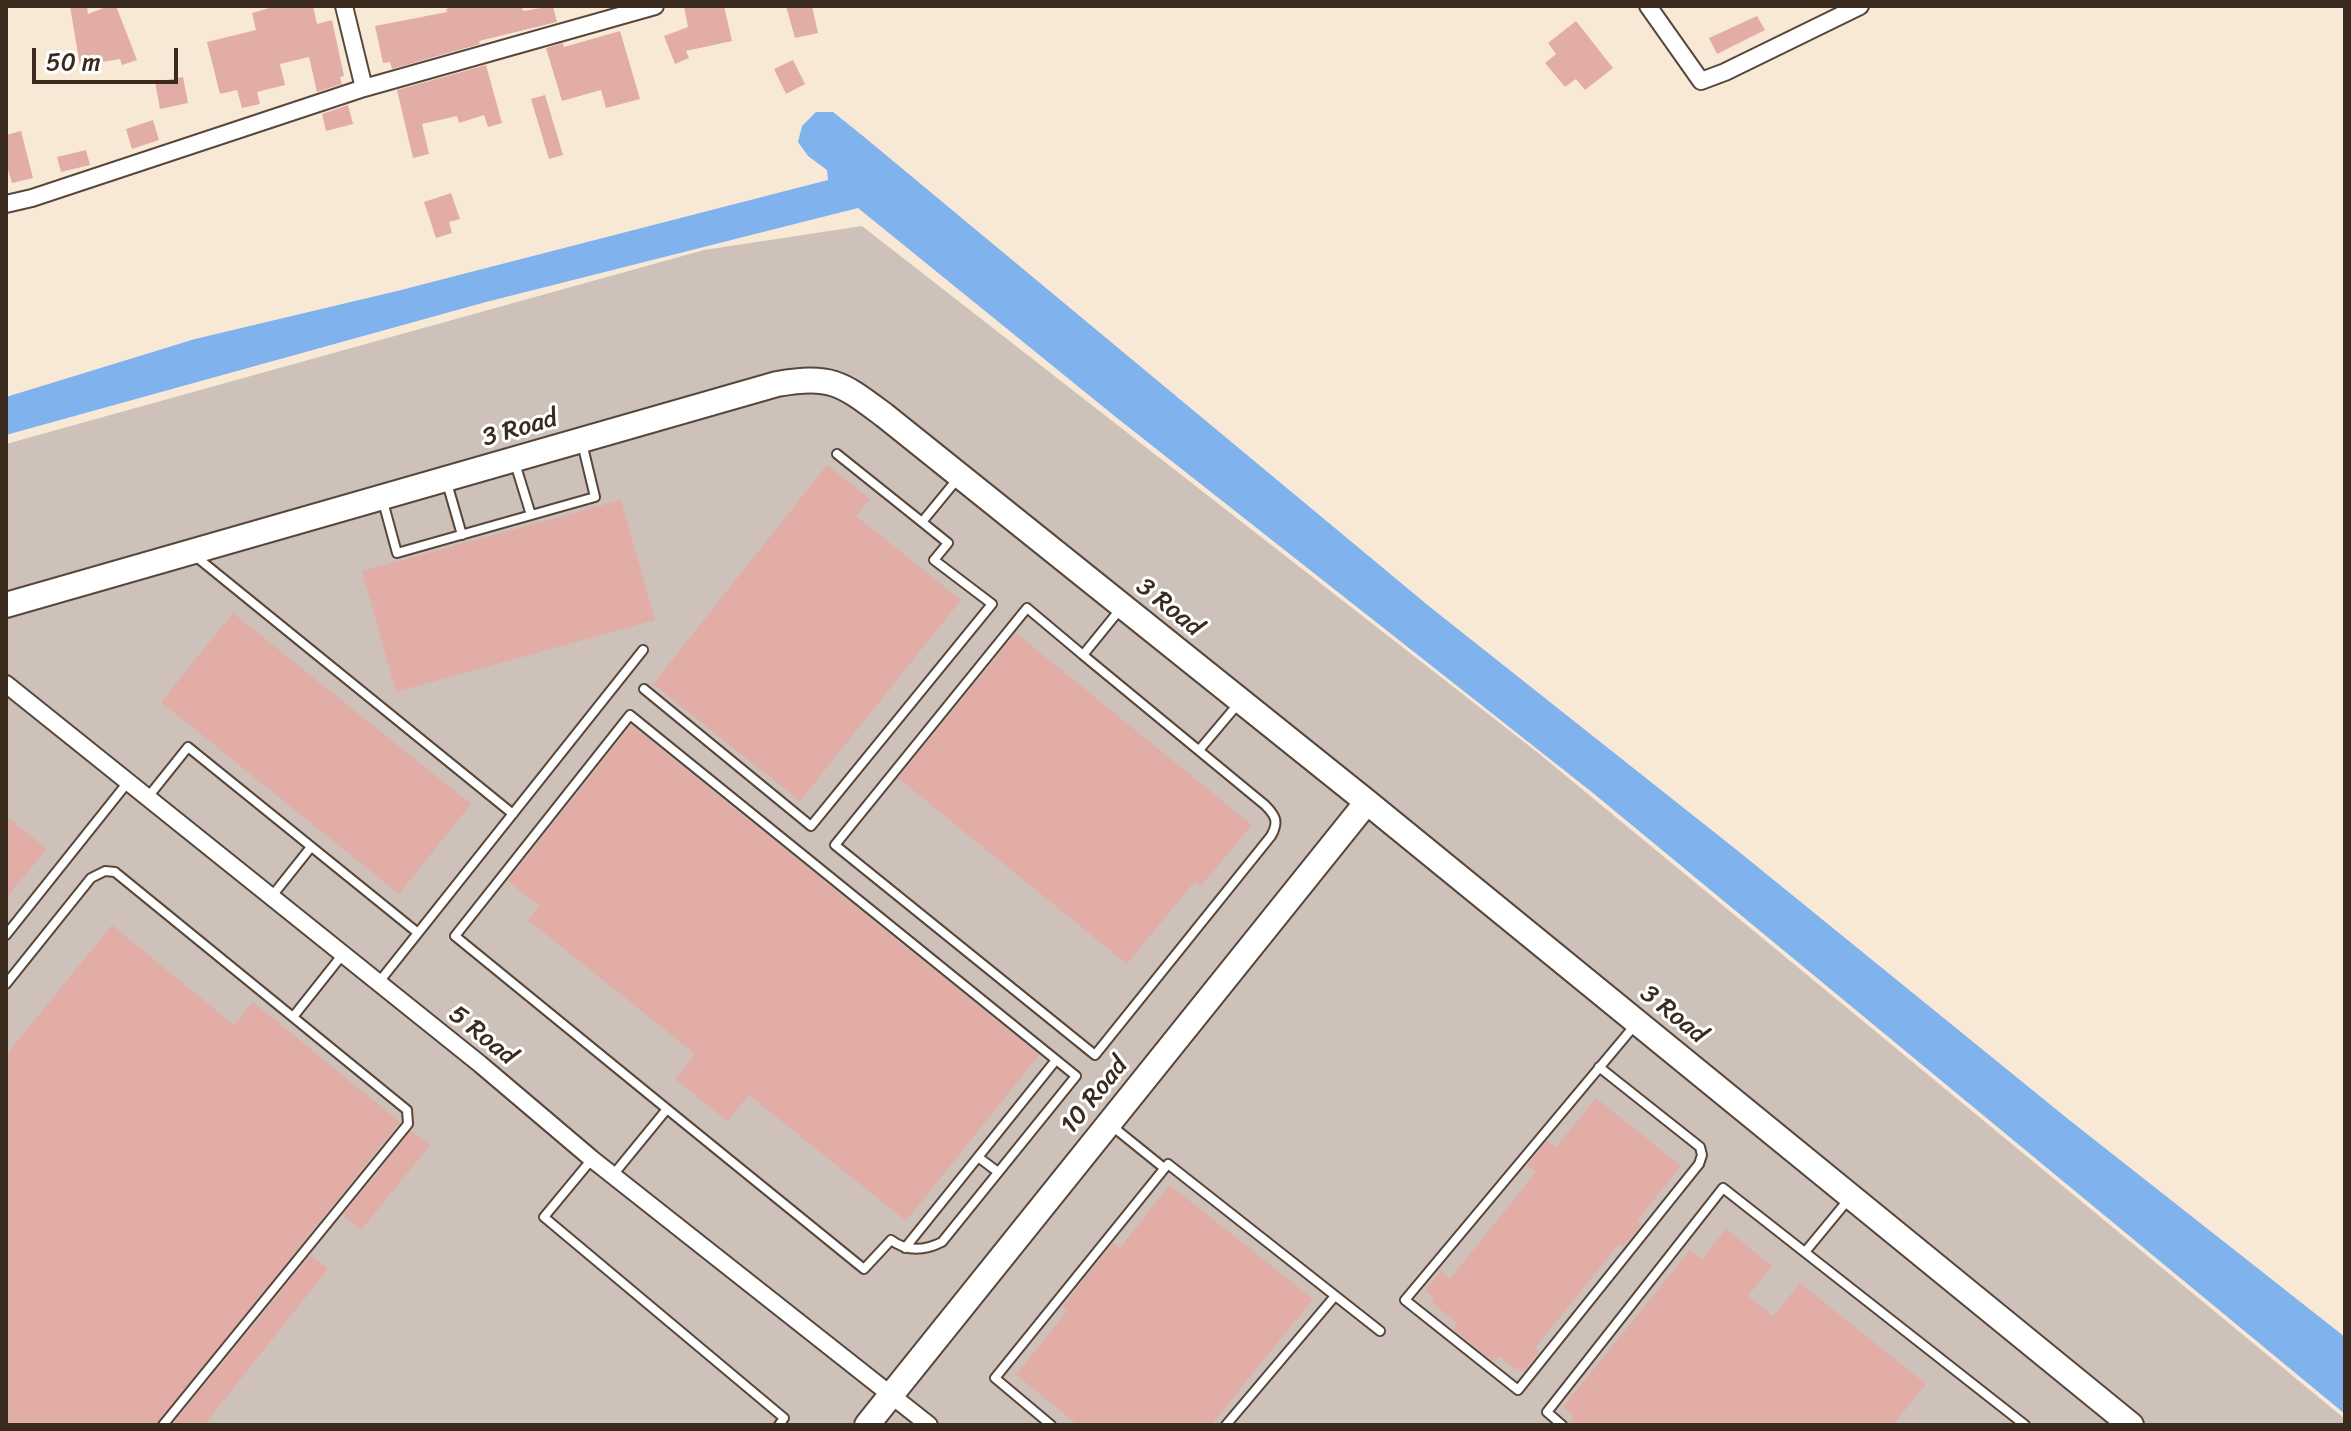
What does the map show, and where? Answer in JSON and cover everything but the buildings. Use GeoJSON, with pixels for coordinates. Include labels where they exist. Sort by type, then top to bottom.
{"type":"FeatureCollection","features":[{"type":"Feature","properties":{"kind":"street"},"geometry":{"type":"LineString","coordinates":[[344,6],[364,88]]}},
{"type":"Feature","properties":{"kind":"street"},"geometry":{"type":"LineString","coordinates":[[6,204],[364,88],[655,6]]}},
{"type":"Feature","properties":{"kind":"street"},"geometry":{"type":"LineString","coordinates":[[1648,6],[1696,77],[1704,81],[1860,6]]}},
{"type":"Feature","properties":{"kind":"street","name":"3 Road"},"geometry":{"type":"LineString","coordinates":[[6,605],[777,384],[809,379],[842,385],[1367,802],[2131,1425]]}},
{"type":"Feature","properties":{"kind":"street","name":"5 Road"},"geometry":{"type":"LineString","coordinates":[[6,684],[272,896],[592,1159],[929,1425]]}},
{"type":"Feature","properties":{"kind":"street","name":"10 Road"},"geometry":{"type":"LineString","coordinates":[[867,1425],[1367,802]]}},
{"type":"Feature","properties":{"kind":"lane"},"geometry":{"type":"LineString","coordinates":[[381,497],[397,553],[462,535],[595,497],[581,441]]}},
{"type":"Feature","properties":{"kind":"lane"},"geometry":{"type":"LineString","coordinates":[[644,689],[811,826],[992,604],[934,560],[948,543],[837,454]]}},
{"type":"Feature","properties":{"kind":"lane"},"geometry":{"type":"LineString","coordinates":[[514,459],[531,515]]}},
{"type":"Feature","properties":{"kind":"lane"},"geometry":{"type":"LineString","coordinates":[[922,522],[960,476]]}},
{"type":"Feature","properties":{"kind":"lane"},"geometry":{"type":"LineString","coordinates":[[446,479],[462,535]]}},
{"type":"Feature","properties":{"kind":"lane"},"geometry":{"type":"LineString","coordinates":[[190,552],[513,814]]}},
{"type":"Feature","properties":{"kind":"lane"},"geometry":{"type":"LineString","coordinates":[[1083,655],[1122,606]]}},
{"type":"Feature","properties":{"kind":"lane"},"geometry":{"type":"LineString","coordinates":[[1027,608],[1083,655],[1275,814],[1275,828],[1095,1055],[835,845],[1027,608]]}},
{"type":"Feature","properties":{"kind":"lane"},"geometry":{"type":"LineString","coordinates":[[378,983],[643,650]]}},
{"type":"Feature","properties":{"kind":"lane"},"geometry":{"type":"LineString","coordinates":[[1200,749],[1241,701]]}},
{"type":"Feature","properties":{"kind":"lane"},"geometry":{"type":"LineString","coordinates":[[630,715],[1056,1060],[1076,1076],[942,1242],[930,1248],[905,1248],[891,1240],[864,1269],[455,936],[630,715]]}},
{"type":"Feature","properties":{"kind":"lane"},"geometry":{"type":"LineString","coordinates":[[148,797],[188,747],[418,933]]}},
{"type":"Feature","properties":{"kind":"lane"},"geometry":{"type":"LineString","coordinates":[[6,935],[129,781]]}},
{"type":"Feature","properties":{"kind":"lane"},"geometry":{"type":"LineString","coordinates":[[272,896],[311,847]]}},
{"type":"Feature","properties":{"kind":"lane"},"geometry":{"type":"LineString","coordinates":[[6,984],[91,878],[105,871],[115,872],[407,1110],[408,1124],[163,1425]]}},
{"type":"Feature","properties":{"kind":"lane"},"geometry":{"type":"LineString","coordinates":[[293,1017],[343,954]]}},
{"type":"Feature","properties":{"kind":"lane"},"geometry":{"type":"LineString","coordinates":[[1599,1067],[1700,1147],[1702,1155],[1699,1164],[1518,1390],[1405,1300],[1599,1067],[1637,1022]]}},
{"type":"Feature","properties":{"kind":"lane"},"geometry":{"type":"LineString","coordinates":[[905,1248],[1056,1060]]}},
{"type":"Feature","properties":{"kind":"lane"},"geometry":{"type":"LineString","coordinates":[[613,1175],[667,1109]]}},
{"type":"Feature","properties":{"kind":"lane"},"geometry":{"type":"LineString","coordinates":[[1109,1123],[1164,1168]]}},
{"type":"Feature","properties":{"kind":"lane"},"geometry":{"type":"LineString","coordinates":[[978,1157],[998,1172]]}},
{"type":"Feature","properties":{"kind":"lane"},"geometry":{"type":"LineString","coordinates":[[592,1159],[544,1217],[784,1418],[779,1425]]}},
{"type":"Feature","properties":{"kind":"lane"},"geometry":{"type":"LineString","coordinates":[[1051,1425],[995,1378],[1168,1164],[1380,1331]]}},
{"type":"Feature","properties":{"kind":"lane"},"geometry":{"type":"LineString","coordinates":[[1562,1425],[1547,1412],[1723,1188],[2025,1425]]}},
{"type":"Feature","properties":{"kind":"lane"},"geometry":{"type":"LineString","coordinates":[[1805,1252],[1851,1195]]}},
{"type":"Feature","properties":{"kind":"lane"},"geometry":{"type":"LineString","coordinates":[[1226,1425],[1335,1296]]}},
{"type":"Feature","properties":{"kind":"shaded area"},"geometry":{"type":"Polygon","coordinates":[[[862,226],[1537,752],[2345,1419],[2345,1425],[6,1425],[6,444],[704,250],[862,226]]]}},
{"type":"Feature","properties":{"kind":"water"},"geometry":{"type":"Polygon","coordinates":[[[816,112],[833,112],[863,136],[1430,607],[2345,1337],[2345,1414],[1593,793],[1117,418],[858,208],[486,302],[6,435],[6,397],[195,339],[397,291],[828,180],[827,170],[808,156],[798,142],[802,126],[816,112]]]}}]}
